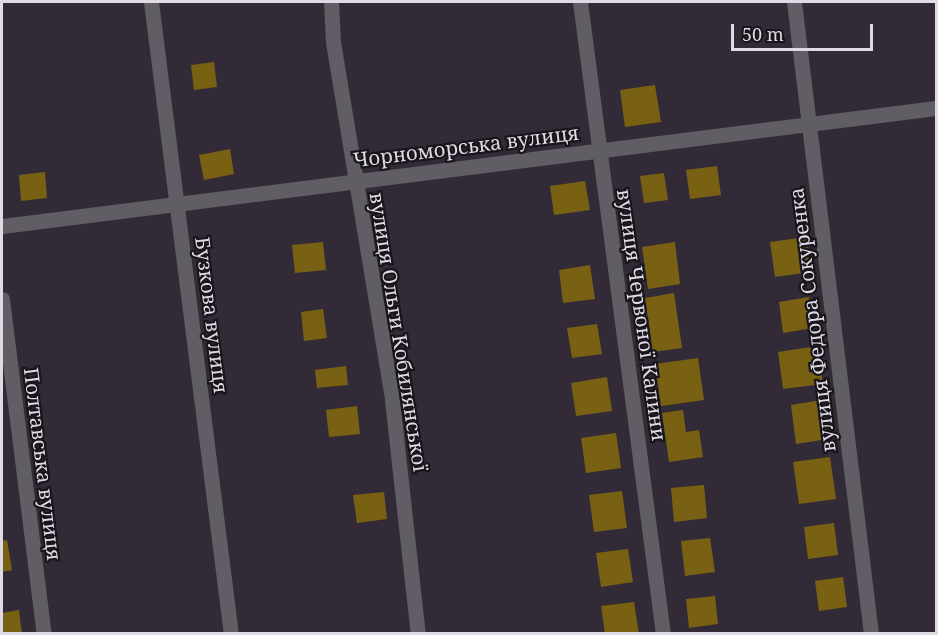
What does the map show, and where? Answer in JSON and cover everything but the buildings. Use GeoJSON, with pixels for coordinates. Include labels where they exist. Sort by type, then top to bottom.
{"type":"FeatureCollection","features":[{"type":"Feature","properties":{"kind":"street","name":"Бузкова вулиця"},"geometry":{"type":"LineString","coordinates":[[151,2],[231,633]]}},
{"type":"Feature","properties":{"kind":"street","name":"вулиця Ольги Кобилянської"},"geometry":{"type":"LineString","coordinates":[[331,2],[355,181],[392,400],[418,633]]}},
{"type":"Feature","properties":{"kind":"street","name":"вулиця Червоної Калини"},"geometry":{"type":"LineString","coordinates":[[580,2],[663,633]]}},
{"type":"Feature","properties":{"kind":"street","name":"вулиця Федора Сокуренка"},"geometry":{"type":"LineString","coordinates":[[794,2],[871,633]]}},
{"type":"Feature","properties":{"kind":"street","name":"Чорноморська вулиця"},"geometry":{"type":"LineString","coordinates":[[2,226],[936,108]]}},
{"type":"Feature","properties":{"kind":"street","name":"Полтавська вулиця"},"geometry":{"type":"LineString","coordinates":[[2,299],[44,633]]}}]}
